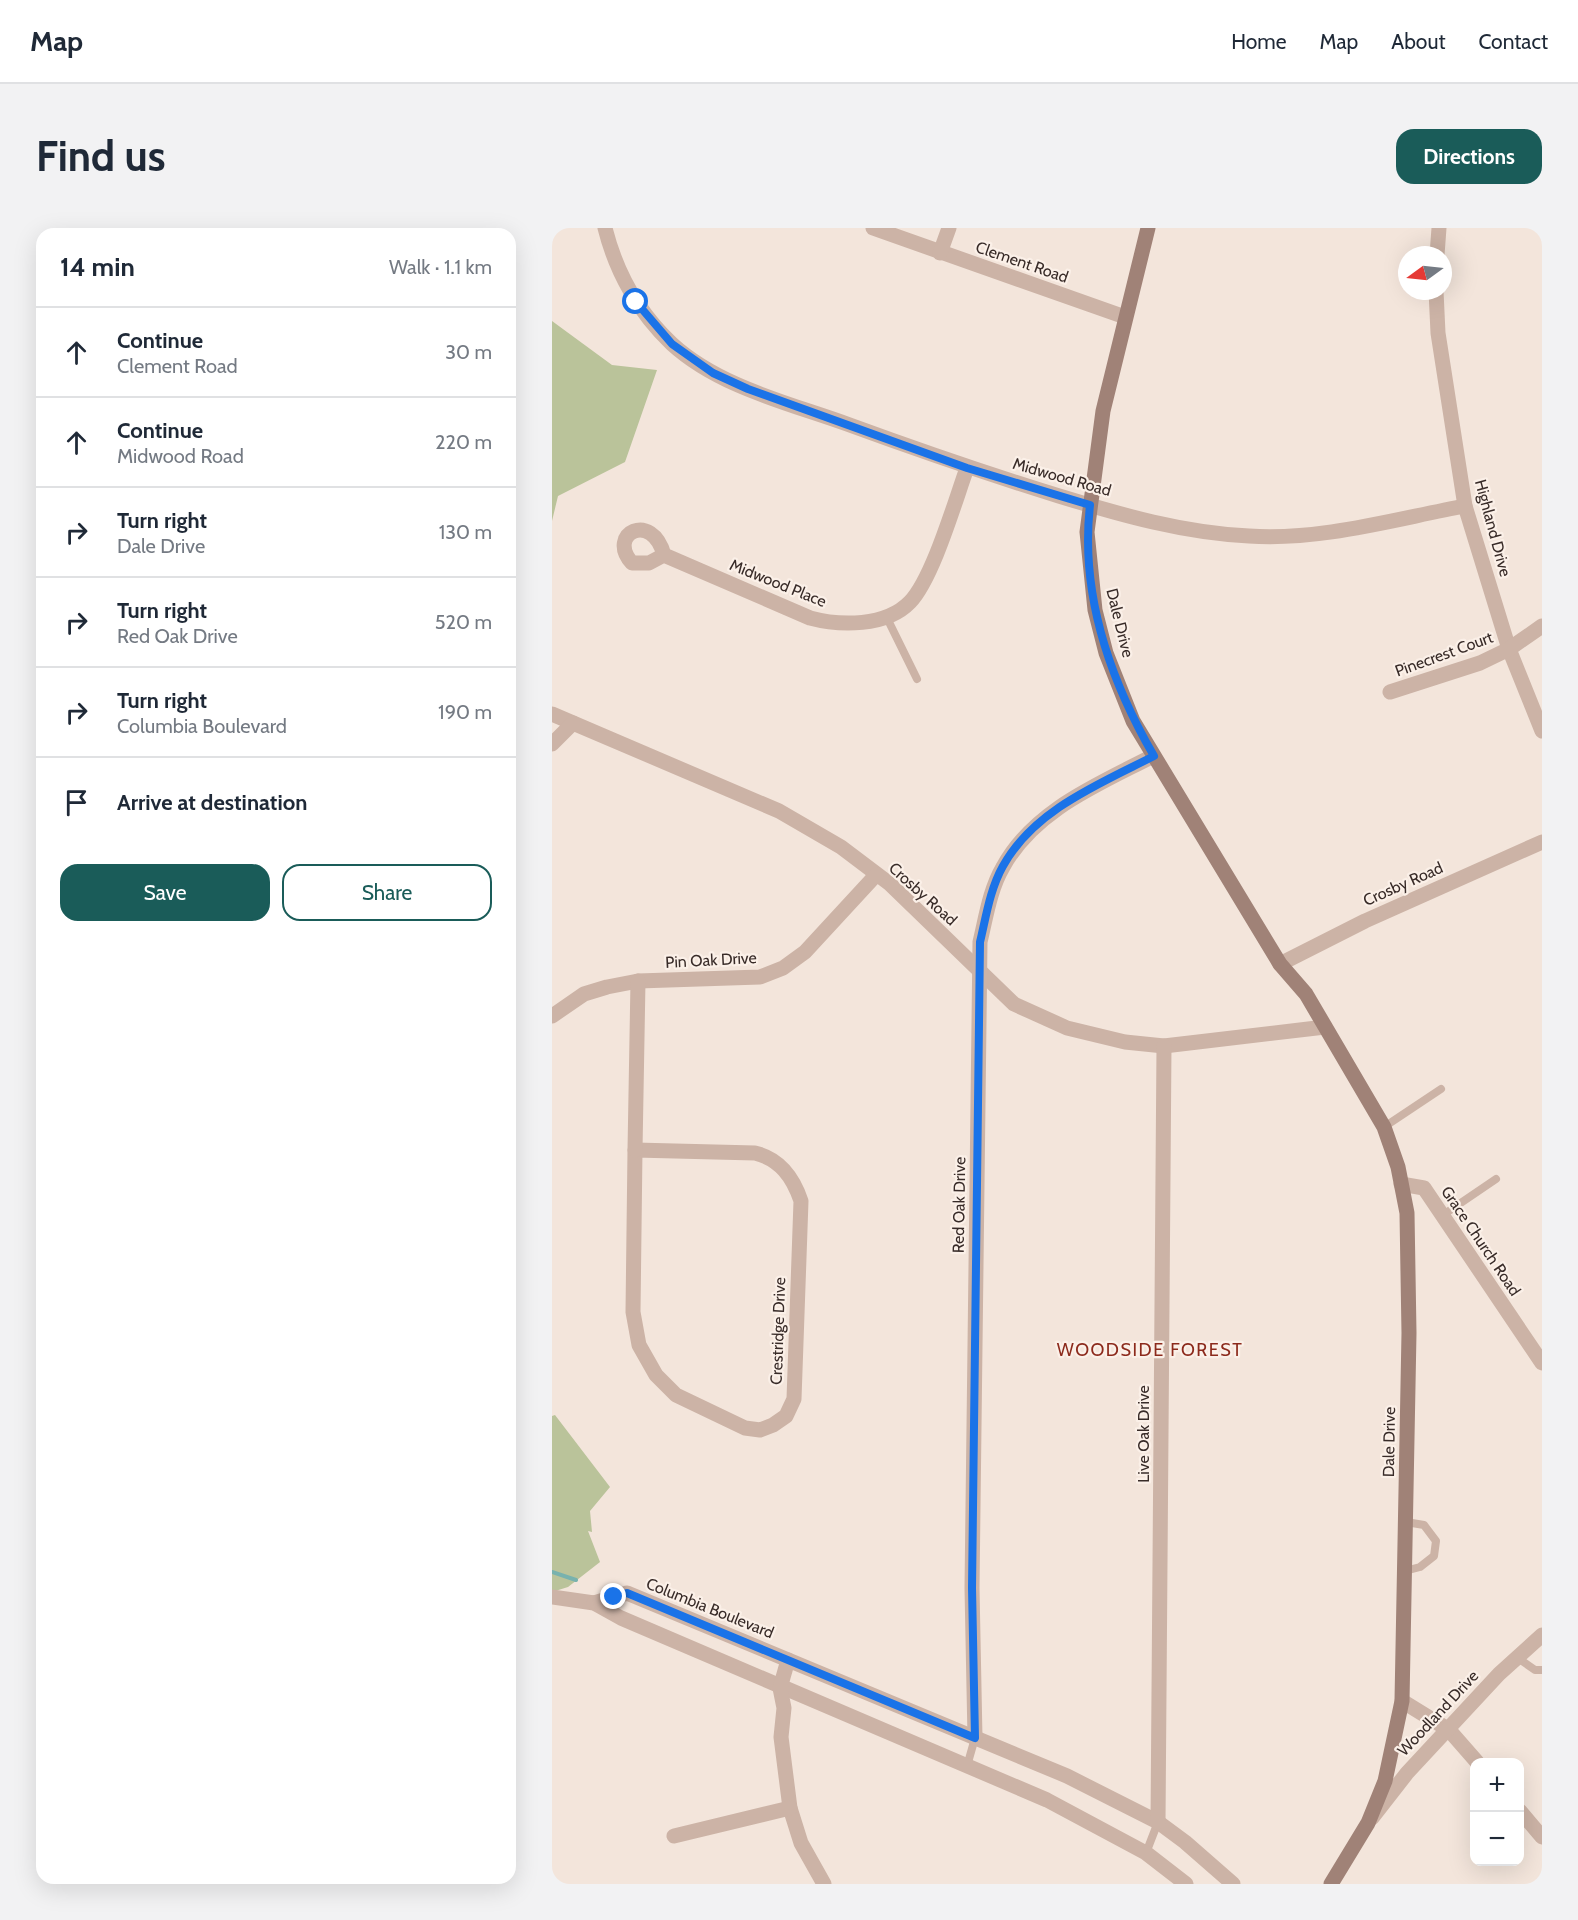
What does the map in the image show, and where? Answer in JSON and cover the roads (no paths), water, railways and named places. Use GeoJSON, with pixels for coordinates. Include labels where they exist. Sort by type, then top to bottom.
{"type":"FeatureCollection","features":[{"type":"Feature","properties":{"kind":"street","name":"Midwood Road"},"geometry":{"type":"LineString","coordinates":[[605,228],[612,256],[636,302],[672,344],[713,373],[748,389],[967,468],[1090,505],[1174,526],[1252,537],[1316,534],[1465,506]]}},
{"type":"Feature","properties":{"kind":"street","name":"Clement Road"},"geometry":{"type":"LineString","coordinates":[[873,228],[1125,317]]}},
{"type":"Feature","properties":{"kind":"street"},"geometry":{"type":"LineString","coordinates":[[940,253],[949,228]]}},
{"type":"Feature","properties":{"kind":"street","name":"Dale Drive"},"geometry":{"type":"LineString","coordinates":[[1148,228],[1102,411],[1087,532],[1095,610],[1106,653],[1133,721],[1280,964],[1296,982],[1305,1006],[1314,1008],[1384,1127],[1407,1213],[1409,1333],[1402,1701],[1392,1759],[1368,1823],[1331,1884]]}},
{"type":"Feature","properties":{"kind":"street"},"geometry":{"type":"LineString","coordinates":[[1438,246],[1439,228]]}},
{"type":"Feature","properties":{"kind":"street","name":"Highland Drive"},"geometry":{"type":"LineString","coordinates":[[1436,300],[1438,333],[1465,506],[1509,649],[1542,731]]}},
{"type":"Feature","properties":{"kind":"street","name":"Midwood Place"},"geometry":{"type":"LineString","coordinates":[[664,555],[797,612],[831,624],[863,624],[886,616],[909,603],[925,578],[967,468]]}},
{"type":"Feature","properties":{"kind":"street","name":"Pinecrest Court"},"geometry":{"type":"LineString","coordinates":[[1390,693],[1480,663],[1509,649],[1542,626]]}},
{"type":"Feature","properties":{"kind":"street","name":"Crosby Road"},"geometry":{"type":"LineString","coordinates":[[552,714],[779,811],[841,846],[890,884],[1014,1004],[1067,1028],[1125,1042],[1164,1046],[1325,1027]]}},
{"type":"Feature","properties":{"kind":"street"},"geometry":{"type":"LineString","coordinates":[[552,744],[573,723]]}},
{"type":"Feature","properties":{"kind":"street","name":"Red Oak Drive"},"geometry":{"type":"LineString","coordinates":[[975,1738],[972,1588],[980,942],[1003,867],[1022,840],[1063,802],[1154,756]]}},
{"type":"Feature","properties":{"kind":"street","name":"Crosby Road"},"geometry":{"type":"LineString","coordinates":[[1280,964],[1365,921],[1542,842]]}},
{"type":"Feature","properties":{"kind":"street","name":"Pin Oak Drive"},"geometry":{"type":"LineString","coordinates":[[552,1016],[584,994],[638,981],[760,977],[783,968],[805,952],[876,875]]}},
{"type":"Feature","properties":{"kind":"street","name":"Crestridge Drive"},"geometry":{"type":"LineString","coordinates":[[635,1150],[755,1153],[768,1156],[794,1179],[801,1201],[794,1399],[786,1416],[773,1425],[760,1430],[745,1428],[676,1395],[656,1375],[639,1346],[633,1312],[635,1150],[638,981]]}},
{"type":"Feature","properties":{"kind":"street","name":"Live Oak Drive"},"geometry":{"type":"LineString","coordinates":[[1158,1822],[1164,1046]]}},
{"type":"Feature","properties":{"kind":"street","name":"Grace Church Road"},"geometry":{"type":"LineString","coordinates":[[1401,1184],[1424,1188],[1542,1363]]}},
{"type":"Feature","properties":{"kind":"street","name":"Columbia Boulevard"},"geometry":{"type":"LineString","coordinates":[[594,1603],[627,1593],[1067,1776],[1158,1822],[1233,1884]]}},
{"type":"Feature","properties":{"kind":"street"},"geometry":{"type":"LineString","coordinates":[[552,1597],[594,1603],[621,1618],[780,1688],[1047,1800],[1146,1853],[1186,1884]]}},
{"type":"Feature","properties":{"kind":"street","name":"Woodland Drive"},"geometry":{"type":"LineString","coordinates":[[1368,1823],[1407,1773],[1515,1656],[1542,1635]]}},
{"type":"Feature","properties":{"kind":"street"},"geometry":{"type":"LineString","coordinates":[[788,1660],[780,1688],[784,1708],[781,1737],[790,1808],[801,1843],[824,1884]]}},
{"type":"Feature","properties":{"kind":"street"},"geometry":{"type":"LineString","coordinates":[[1402,1701],[1449,1730],[1474,1758]]}},
{"type":"Feature","properties":{"kind":"street"},"geometry":{"type":"LineString","coordinates":[[674,1836],[790,1808]]}},
{"type":"Feature","properties":{"kind":"street"},"geometry":{"type":"LineString","coordinates":[[1521,1812],[1542,1837]]}},
{"type":"Feature","properties":{"kind":"lane"},"geometry":{"type":"LineString","coordinates":[[886,616],[917,679]]}},
{"type":"Feature","properties":{"kind":"lane"},"geometry":{"type":"LineString","coordinates":[[1384,1127],[1441,1089]]}},
{"type":"Feature","properties":{"kind":"lane"},"geometry":{"type":"LineString","coordinates":[[1443,1215],[1496,1179]]}},
{"type":"Feature","properties":{"kind":"lane"},"geometry":{"type":"LineString","coordinates":[[1405,1572],[1420,1567],[1434,1556],[1436,1542],[1424,1525],[1406,1522]]}},
{"type":"Feature","properties":{"kind":"lane"},"geometry":{"type":"LineString","coordinates":[[1515,1656],[1535,1670],[1542,1670]]}},
{"type":"Feature","properties":{"kind":"lane"},"geometry":{"type":"LineString","coordinates":[[967,1766],[975,1738]]}},
{"type":"Feature","properties":{"kind":"lane"},"geometry":{"type":"LineString","coordinates":[[1146,1853],[1158,1822]]}},
{"type":"Feature","properties":{"kind":"waterway"},"geometry":{"type":"LineString","coordinates":[[552,1572],[576,1580]]}},
{"type":"Feature","properties":{"kind":"district","name":"WOODSIDE FOREST"},"geometry":{"type":"Point","coordinates":[1150,1350]}}]}
